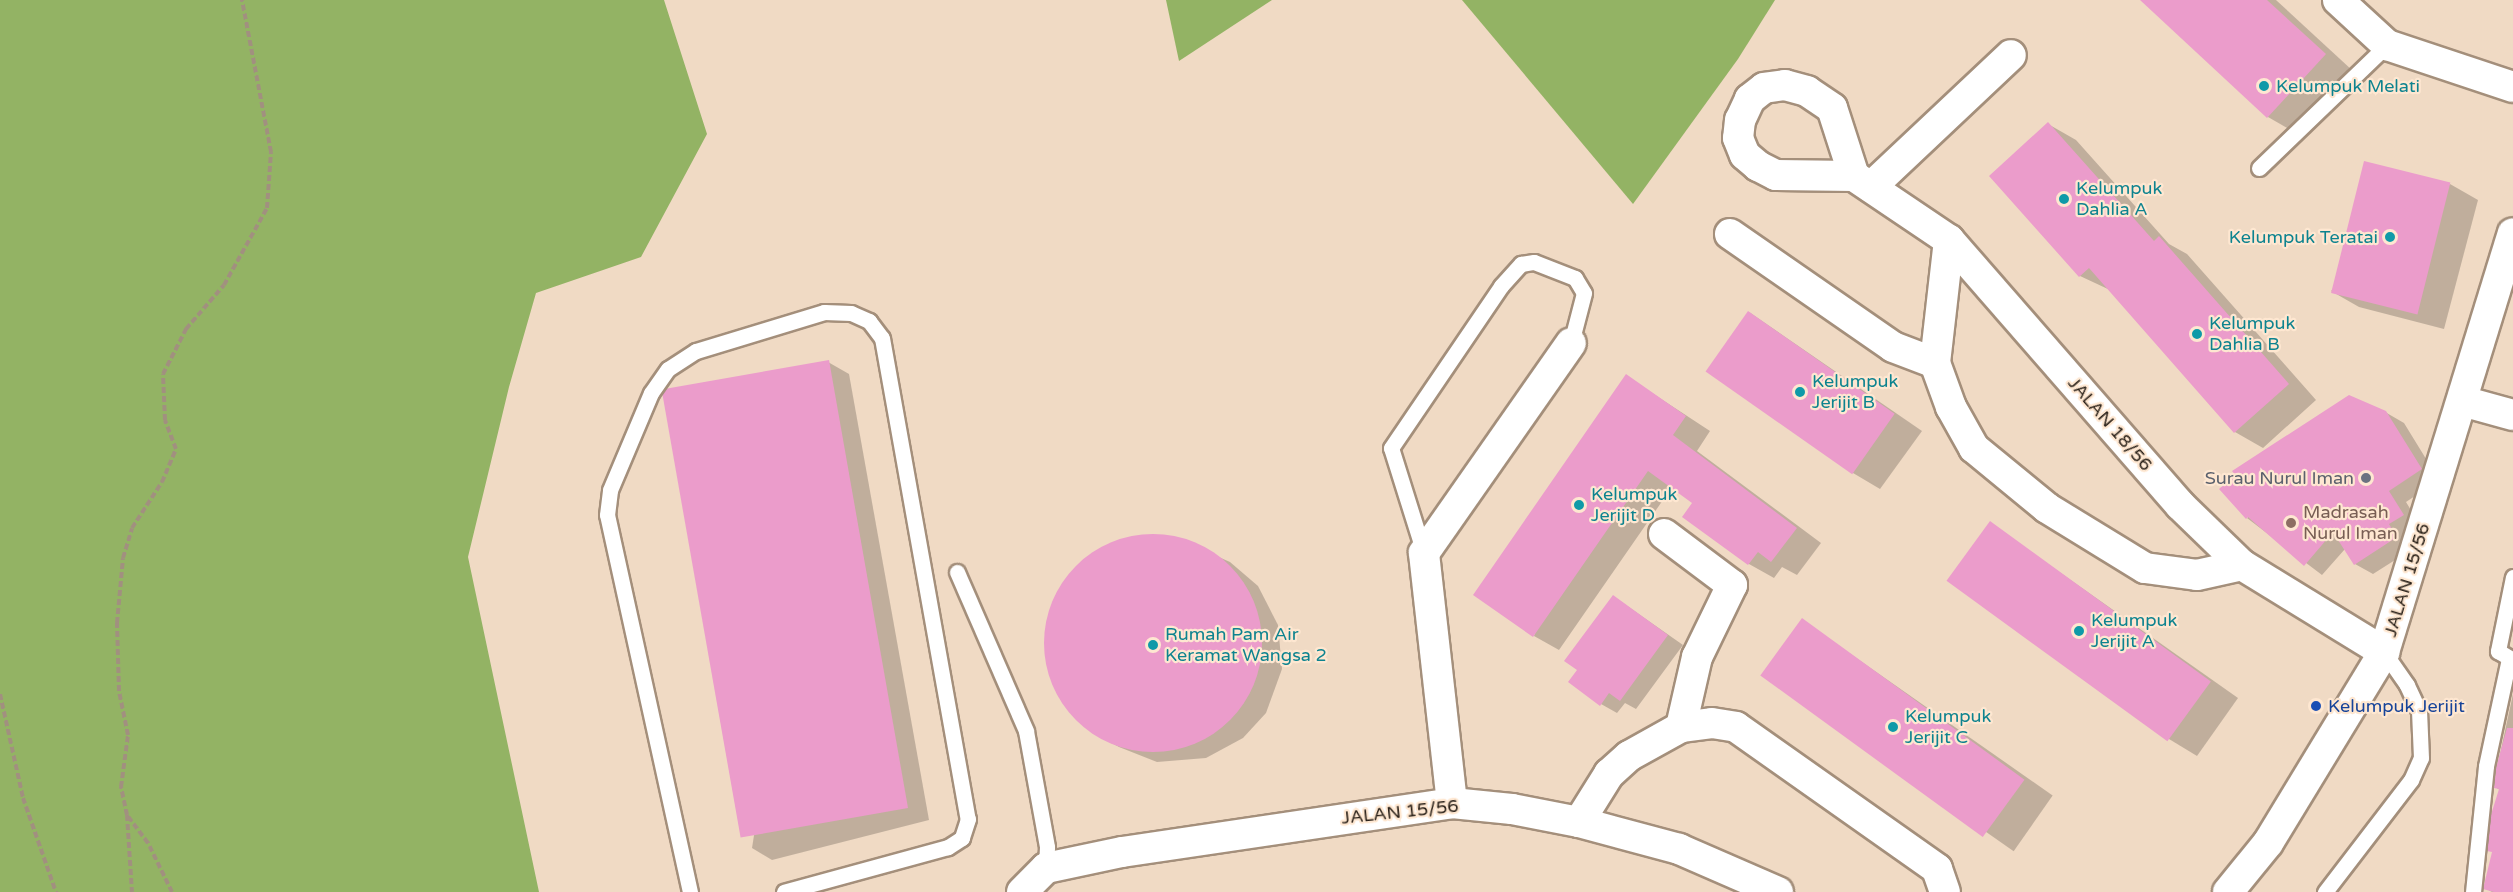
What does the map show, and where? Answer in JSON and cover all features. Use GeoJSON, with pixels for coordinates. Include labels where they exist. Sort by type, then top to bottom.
{"type":"FeatureCollection","features":[{"type":"Feature","properties":{"kind":"street"},"geometry":{"type":"LineString","coordinates":[[2337,0],[2387,45],[2513,87]]}},
{"type":"Feature","properties":{"kind":"street","name":"JALAN 18/56"},"geometry":{"type":"LineString","coordinates":[[2011,55],[1862,182],[1949,240],[2180,505],[2242,565],[2384,652]]}},
{"type":"Feature","properties":{"kind":"street","name":"JALAN 15/56"},"geometry":{"type":"LineString","coordinates":[[2228,892],[2268,843],[2384,652],[2513,233]]}},
{"type":"Feature","properties":{"kind":"street"},"geometry":{"type":"LineString","coordinates":[[1730,234],[1893,347],[1935,363]]}},
{"type":"Feature","properties":{"kind":"street"},"geometry":{"type":"LineString","coordinates":[[1949,240],[1935,363],[1951,407],[1974,448],[2093,539],[2145,568],[2197,575],[2242,565]]}},
{"type":"Feature","properties":{"kind":"street"},"geometry":{"type":"LineString","coordinates":[[1452,803],[1424,553],[1571,343]]}},
{"type":"Feature","properties":{"kind":"street"},"geometry":{"type":"LineString","coordinates":[[2462,401],[2513,415]]}},
{"type":"Feature","properties":{"kind":"street"},"geometry":{"type":"LineString","coordinates":[[1664,534],[1732,585],[1696,657],[1681,727]]}},
{"type":"Feature","properties":{"kind":"street"},"geometry":{"type":"LineString","coordinates":[[1579,822],[1609,774],[1629,756],[1681,727],[1712,723],[1736,727],[1754,737],[1937,869],[1945,892]]}},
{"type":"Feature","properties":{"kind":"street","name":"JALAN 15/56"},"geometry":{"type":"LineString","coordinates":[[1046,868],[1122,852],[1452,803],[1512,809],[1579,822],[1679,849],[1778,892]]}},
{"type":"Feature","properties":{"kind":"street"},"geometry":{"type":"LineString","coordinates":[[1022,892],[1046,868]]}},
{"type":"Feature","properties":{"kind":"lane"},"geometry":{"type":"LineString","coordinates":[[2259,168],[2387,45]]}},
{"type":"Feature","properties":{"kind":"lane"},"geometry":{"type":"LineString","coordinates":[[1424,553],[1391,448],[1501,286],[1521,264],[1534,262],[1575,278],[1584,293],[1571,343]]}},
{"type":"Feature","properties":{"kind":"lane"},"geometry":{"type":"LineString","coordinates":[[690,892],[607,515],[610,490],[651,393],[668,369],[707,347],[824,312],[851,314],[869,321],[882,338],[968,819],[962,838],[948,847],[784,892]]}},
{"type":"Feature","properties":{"kind":"lane"},"geometry":{"type":"LineString","coordinates":[[957,572],[1026,731],[1047,847],[1046,868]]}},
{"type":"Feature","properties":{"kind":"lane"},"geometry":{"type":"LineString","coordinates":[[2473,892],[2486,766],[2511,660],[2498,651],[2498,636],[2513,577]]}},
{"type":"Feature","properties":{"kind":"lane"},"geometry":{"type":"LineString","coordinates":[[2325,892],[2411,780],[2421,758],[2423,743],[2419,711],[2384,652]]}},
{"type":"Feature","properties":{"kind":"path"},"geometry":{"type":"LineString","coordinates":[[132,892],[127,814],[121,787],[128,735],[119,691],[117,623],[123,558],[132,528],[162,482],[176,449],[165,420],[163,374],[186,329],[224,285],[267,208],[271,152],[242,0]]}},
{"type":"Feature","properties":{"kind":"path"},"geometry":{"type":"LineString","coordinates":[[0,694],[23,798],[56,892]]}},
{"type":"Feature","properties":{"kind":"path"},"geometry":{"type":"LineString","coordinates":[[127,814],[148,843],[172,892]]}},
{"type":"Feature","properties":{"kind":"green space"},"geometry":{"type":"Polygon","coordinates":[[[0,0],[664,0],[707,134],[641,257],[536,293],[509,387],[468,557],[539,892],[0,892],[0,0]]]}},
{"type":"Feature","properties":{"kind":"green space"},"geometry":{"type":"Polygon","coordinates":[[[1166,0],[1272,0],[1179,61],[1166,0]]]}},
{"type":"Feature","properties":{"kind":"green space"},"geometry":{"type":"Polygon","coordinates":[[[1462,0],[1775,0],[1738,59],[1633,204],[1462,0]]]}},
{"type":"Feature","properties":{"kind":"building","name":"Kelumpuk Melati"},"geometry":{"type":"Polygon","coordinates":[[[2140,0],[2267,0],[2326,54],[2267,118],[2140,0]]]}},
{"type":"Feature","properties":{"kind":"building"},"geometry":{"type":"Polygon","coordinates":[[[2048,122],[2154,241],[2159,236],[2289,384],[2234,433],[2089,268],[2079,277],[1989,176],[2048,122]]]}},
{"type":"Feature","properties":{"kind":"building","name":"Kelumpuk Teratai"},"geometry":{"type":"Polygon","coordinates":[[[2364,161],[2450,183],[2417,314],[2331,293],[2364,161]]]}},
{"type":"Feature","properties":{"kind":"building","name":"Kelumpuk Jerijit B"},"geometry":{"type":"Polygon","coordinates":[[[1748,311],[1895,414],[1852,474],[1706,372],[1748,311]]]}},
{"type":"Feature","properties":{"kind":"building"},"geometry":{"type":"Polygon","coordinates":[[[829,360],[908,808],[741,838],[662,390],[829,360]]]}},
{"type":"Feature","properties":{"kind":"building","name":"Kelumpuk Jerijit D"},"geometry":{"type":"Polygon","coordinates":[[[1626,374],[1686,416],[1673,435],[1797,528],[1771,562],[1758,552],[1748,565],[1682,517],[1692,503],[1648,471],[1533,637],[1473,595],[1626,374]]]}},
{"type":"Feature","properties":{"kind":"building"},"geometry":{"type":"Polygon","coordinates":[[[2349,395],[2386,411],[2422,469],[2389,491],[2404,515],[2389,524],[2397,537],[2354,565],[2333,532],[2304,566],[2248,517],[2246,519],[2219,489],[2235,475],[2232,471],[2349,395]]]}},
{"type":"Feature","properties":{"kind":"building","name":"Kelumpuk Jerijit A"},"geometry":{"type":"Polygon","coordinates":[[[1990,521],[2211,681],[2167,741],[1947,581],[1990,521]]]}},
{"type":"Feature","properties":{"kind":"building","name":"Rumah Pam Air Keramat Wangsa 2"},"geometry":{"type":"Polygon","coordinates":[[[1153,534],[1174,536],[1195,543],[1230,566],[1253,601],[1260,622],[1262,643],[1260,664],[1253,685],[1230,720],[1195,743],[1174,750],[1153,752],[1132,750],[1111,743],[1076,720],[1053,685],[1046,664],[1044,643],[1046,622],[1053,601],[1076,566],[1111,543],[1132,536],[1153,534]]]}},
{"type":"Feature","properties":{"kind":"building"},"geometry":{"type":"Polygon","coordinates":[[[1613,595],[1668,635],[1620,701],[1609,693],[1600,706],[1568,682],[1577,670],[1564,661],[1613,595]]]}},
{"type":"Feature","properties":{"kind":"building","name":"Kelumpuk Jerijit C"},"geometry":{"type":"Polygon","coordinates":[[[1802,618],[2024,780],[1983,837],[1760,675],[1802,618]]]}},
{"type":"Feature","properties":{"kind":"building"},"geometry":{"type":"Polygon","coordinates":[[[2507,728],[2513,728],[2513,892],[2494,892],[2483,889],[2492,852],[2487,851],[2490,818],[2499,789],[2494,788],[2496,768],[2507,728]]]}},
{"type":"Feature","properties":{"kind":"place","name":"Kelumpuk Melati"},"geometry":{"type":"Point","coordinates":[2264,86]}},
{"type":"Feature","properties":{"kind":"place","name":"Kelumpuk Dahlia A"},"geometry":{"type":"Point","coordinates":[2064,199]}},
{"type":"Feature","properties":{"kind":"place","name":"Kelumpuk Teratai"},"geometry":{"type":"Point","coordinates":[2390,237]}},
{"type":"Feature","properties":{"kind":"place","name":"Kelumpuk Dahlia B"},"geometry":{"type":"Point","coordinates":[2197,334]}},
{"type":"Feature","properties":{"kind":"place","name":"Kelumpuk Jerijit B"},"geometry":{"type":"Point","coordinates":[1800,392]}},
{"type":"Feature","properties":{"kind":"place","name":"Surau Nurul Iman"},"geometry":{"type":"Point","coordinates":[2366,478]}},
{"type":"Feature","properties":{"kind":"place","name":"Kelumpuk Jerijit D"},"geometry":{"type":"Point","coordinates":[1579,505]}},
{"type":"Feature","properties":{"kind":"place","name":"Madrasah Nurul Iman"},"geometry":{"type":"Point","coordinates":[2291,523]}},
{"type":"Feature","properties":{"kind":"place","name":"Kelumpuk Jerijit A"},"geometry":{"type":"Point","coordinates":[2079,631]}},
{"type":"Feature","properties":{"kind":"place","name":"Rumah Pam Air Keramat Wangsa 2"},"geometry":{"type":"Point","coordinates":[1153,645]}},
{"type":"Feature","properties":{"kind":"place","name":"Kelumpuk Jerijit"},"geometry":{"type":"Point","coordinates":[2316,706]}},
{"type":"Feature","properties":{"kind":"place","name":"Kelumpuk Jerijit C"},"geometry":{"type":"Point","coordinates":[1893,727]}}]}
